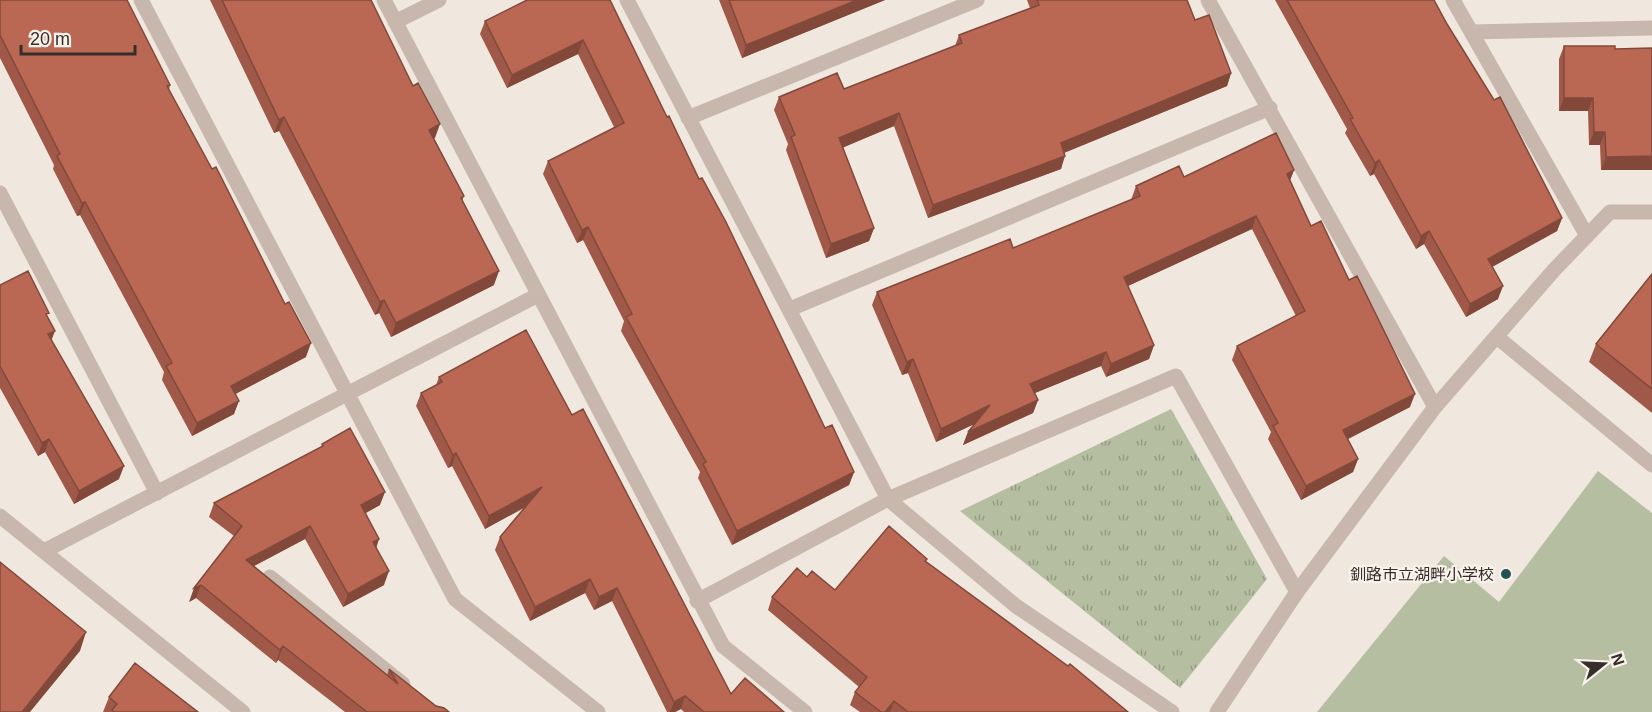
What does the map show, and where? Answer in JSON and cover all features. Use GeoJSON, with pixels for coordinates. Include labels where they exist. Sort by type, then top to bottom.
{"type":"FeatureCollection","features":[{"type":"Feature","properties":{"kind":"street"},"geometry":{"type":"LineString","coordinates":[[141,0],[456,599],[598,712]]}},
{"type":"Feature","properties":{"kind":"street"},"geometry":{"type":"LineString","coordinates":[[384,0],[697,601],[723,646],[805,712]]}},
{"type":"Feature","properties":{"kind":"street"},"geometry":{"type":"LineString","coordinates":[[395,22],[439,0]]}},
{"type":"Feature","properties":{"kind":"street"},"geometry":{"type":"LineString","coordinates":[[627,0],[888,500],[1016,606],[1172,712]]}},
{"type":"Feature","properties":{"kind":"street"},"geometry":{"type":"LineString","coordinates":[[688,118],[977,0]]}},
{"type":"Feature","properties":{"kind":"street"},"geometry":{"type":"LineString","coordinates":[[1208,0],[1435,407]]}},
{"type":"Feature","properties":{"kind":"street"},"geometry":{"type":"LineString","coordinates":[[1453,0],[1586,234]]}},
{"type":"Feature","properties":{"kind":"street"},"geometry":{"type":"LineString","coordinates":[[1472,32],[1652,28]]}},
{"type":"Feature","properties":{"kind":"street"},"geometry":{"type":"LineString","coordinates":[[790,309],[1270,108]]}},
{"type":"Feature","properties":{"kind":"street"},"geometry":{"type":"LineString","coordinates":[[0,193],[157,494]]}},
{"type":"Feature","properties":{"kind":"street"},"geometry":{"type":"LineString","coordinates":[[1217,712],[1297,592],[1435,407],[1586,234],[1610,212],[1652,212]]}},
{"type":"Feature","properties":{"kind":"street"},"geometry":{"type":"LineString","coordinates":[[44,551],[538,295]]}},
{"type":"Feature","properties":{"kind":"street"},"geometry":{"type":"LineString","coordinates":[[1497,338],[1652,465]]}},
{"type":"Feature","properties":{"kind":"street"},"geometry":{"type":"LineString","coordinates":[[697,601],[888,500],[1176,376],[1297,592]]}},
{"type":"Feature","properties":{"kind":"street"},"geometry":{"type":"LineString","coordinates":[[0,516],[243,712]]}},
{"type":"Feature","properties":{"kind":"street"},"geometry":{"type":"LineString","coordinates":[[270,577],[418,697]]}},
{"type":"Feature","properties":{"kind":"green space"},"geometry":{"type":"Polygon","coordinates":[[[1171,409],[1267,579],[1180,688],[960,511],[1171,409]]]}},
{"type":"Feature","properties":{"kind":"green space"},"geometry":{"type":"Polygon","coordinates":[[[1598,471],[1652,513],[1652,712],[1317,712],[1444,556],[1499,602],[1598,471]]]}},
{"type":"Feature","properties":{"kind":"building"},"geometry":{"type":"Polygon","coordinates":[[[0,0],[127,0],[170,85],[167,86],[212,169],[216,167],[285,304],[289,302],[311,343],[231,386],[239,401],[197,423],[166,366],[172,363],[85,202],[82,203],[57,156],[60,154],[0,35],[0,0]]]}},
{"type":"Feature","properties":{"kind":"building"},"geometry":{"type":"Polygon","coordinates":[[[222,0],[371,0],[413,86],[418,83],[440,124],[429,130],[464,196],[461,198],[499,271],[396,323],[384,300],[380,302],[284,117],[279,120],[222,0]]]}},
{"type":"Feature","properties":{"kind":"building"},"geometry":{"type":"Polygon","coordinates":[[[527,0],[610,0],[699,179],[702,178],[726,222],[825,428],[832,425],[854,472],[737,531],[703,464],[706,462],[626,317],[632,314],[588,227],[582,230],[548,161],[624,123],[583,40],[512,75],[485,21],[527,0]]]}},
{"type":"Feature","properties":{"kind":"building"},"geometry":{"type":"Polygon","coordinates":[[[729,0],[857,0],[746,45],[729,0]]]}},
{"type":"Feature","properties":{"kind":"building"},"geometry":{"type":"Polygon","coordinates":[[[1037,0],[1187,0],[1195,20],[1209,15],[1231,73],[1061,143],[1065,156],[933,205],[899,113],[839,138],[874,228],[831,244],[791,137],[795,135],[779,97],[837,73],[844,89],[962,43],[959,35],[1039,5],[1037,0]]]}},
{"type":"Feature","properties":{"kind":"building"},"geometry":{"type":"Polygon","coordinates":[[[1287,0],[1434,0],[1494,100],[1500,97],[1562,218],[1488,259],[1503,286],[1470,304],[1429,231],[1421,236],[1379,160],[1375,163],[1350,119],[1353,118],[1287,0]]]}},
{"type":"Feature","properties":{"kind":"building"},"geometry":{"type":"Polygon","coordinates":[[[1564,46],[1615,46],[1615,49],[1652,48],[1652,156],[1606,157],[1605,132],[1594,132],[1593,98],[1564,98],[1564,46]]]}},
{"type":"Feature","properties":{"kind":"building"},"geometry":{"type":"Polygon","coordinates":[[[1276,133],[1294,170],[1287,174],[1311,226],[1321,221],[1349,280],[1357,276],[1415,394],[1343,430],[1358,459],[1306,486],[1273,426],[1278,423],[1237,346],[1305,311],[1256,216],[1124,277],[1154,345],[1111,364],[1106,352],[1030,384],[1038,400],[968,432],[990,405],[941,429],[913,359],[907,362],[877,292],[1010,239],[1013,248],[1140,196],[1136,186],[1179,166],[1184,177],[1276,133]]]}},
{"type":"Feature","properties":{"kind":"building"},"geometry":{"type":"Polygon","coordinates":[[[28,271],[49,313],[46,314],[55,331],[48,334],[124,466],[79,491],[49,439],[42,443],[0,366],[0,285],[28,271]]]}},
{"type":"Feature","properties":{"kind":"building"},"geometry":{"type":"Polygon","coordinates":[[[1652,274],[1652,389],[1596,344],[1652,274]]]}},
{"type":"Feature","properties":{"kind":"building"},"geometry":{"type":"Polygon","coordinates":[[[526,330],[572,415],[583,409],[731,694],[745,678],[784,712],[704,712],[685,696],[674,702],[617,588],[599,597],[590,579],[535,607],[500,537],[542,487],[489,516],[456,453],[453,455],[421,393],[442,382],[439,377],[526,330]]]}},
{"type":"Feature","properties":{"kind":"building"},"geometry":{"type":"Polygon","coordinates":[[[350,428],[385,492],[361,505],[379,539],[373,542],[389,571],[348,594],[310,526],[246,560],[398,684],[389,669],[436,706],[449,712],[367,712],[283,646],[280,650],[201,585],[194,588],[242,526],[214,503],[323,446],[322,444],[350,428]]]}},
{"type":"Feature","properties":{"kind":"building"},"geometry":{"type":"Polygon","coordinates":[[[889,526],[927,559],[925,561],[1068,666],[1070,664],[1128,712],[908,712],[894,701],[885,712],[881,712],[855,692],[867,677],[772,597],[797,568],[807,577],[812,571],[835,590],[889,526]]]}},
{"type":"Feature","properties":{"kind":"building"},"geometry":{"type":"Polygon","coordinates":[[[0,562],[86,632],[22,712],[0,712],[0,562]]]}},
{"type":"Feature","properties":{"kind":"building"},"geometry":{"type":"Polygon","coordinates":[[[135,663],[198,712],[114,712],[112,710],[117,704],[109,697],[135,663]]]}},
{"type":"Feature","properties":{"kind":"place","name":"釧路市立湖畔小学校"},"geometry":{"type":"Point","coordinates":[1506,574]}}]}
